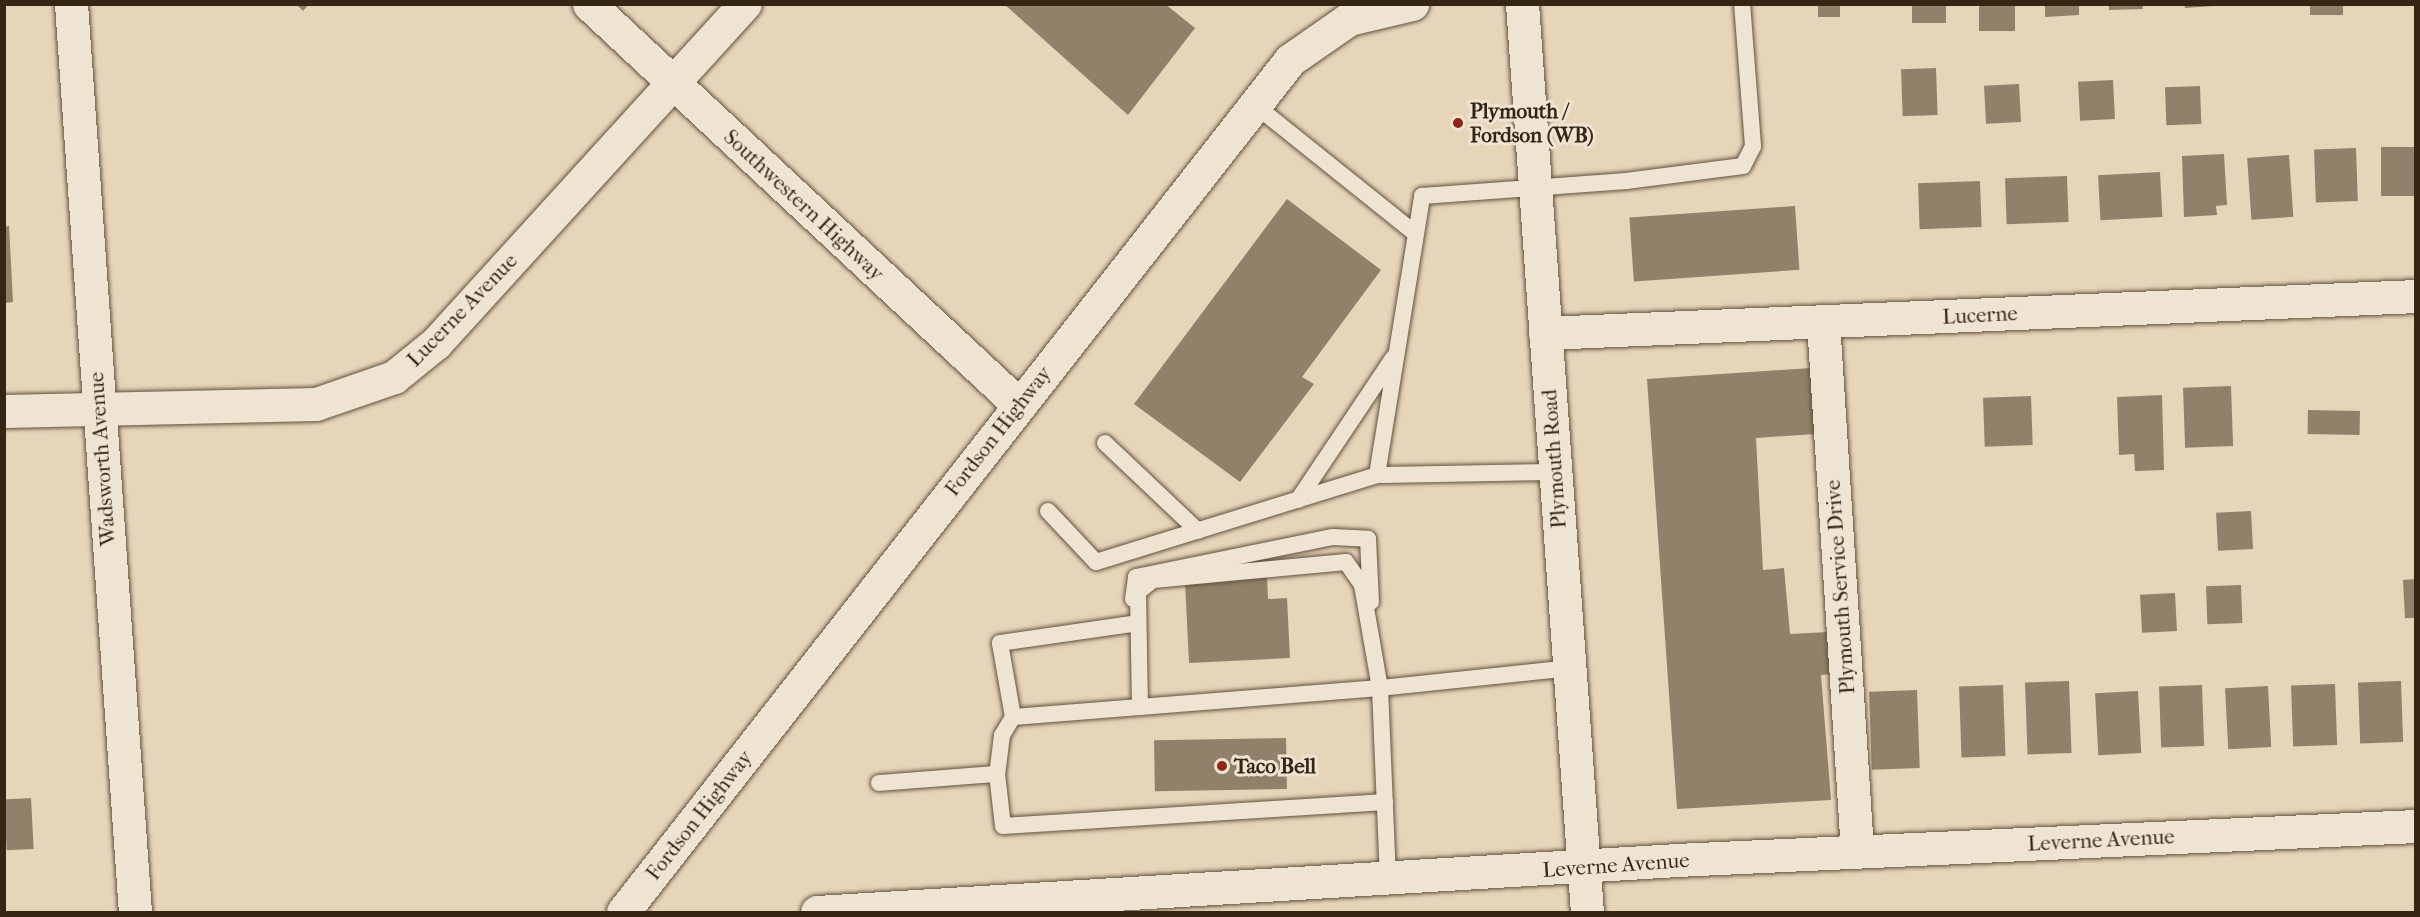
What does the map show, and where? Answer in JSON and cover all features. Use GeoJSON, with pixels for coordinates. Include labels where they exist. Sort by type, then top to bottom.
{"type":"FeatureCollection","features":[{"type":"Feature","properties":{"kind":"street","name":"Wadsworth Avenue"},"geometry":{"type":"LineString","coordinates":[[71,4],[135,912]]}},
{"type":"Feature","properties":{"kind":"street","name":"Southwestern Highway"},"geometry":{"type":"LineString","coordinates":[[589,4],[1019,405]]}},
{"type":"Feature","properties":{"kind":"street","name":"Lucerne Avenue"},"geometry":{"type":"LineString","coordinates":[[4,411],[99,413],[316,404],[352,396],[394,377],[436,343],[745,4]]}},
{"type":"Feature","properties":{"kind":"street","name":"Fordson Highway"},"geometry":{"type":"LineString","coordinates":[[623,912],[1255,105],[1306,44],[1349,19],[1412,4]]}},
{"type":"Feature","properties":{"kind":"street","name":"Plymouth Road"},"geometry":{"type":"LineString","coordinates":[[1522,4],[1587,912]]}},
{"type":"Feature","properties":{"kind":"street","name":"Lucerne"},"geometry":{"type":"LineString","coordinates":[[1545,333],[2415,296]]}},
{"type":"Feature","properties":{"kind":"street","name":"Plymouth Service Drive"},"geometry":{"type":"LineString","coordinates":[[1823,322],[1857,851]]}},
{"type":"Feature","properties":{"kind":"street","name":"Leverne Avenue"},"geometry":{"type":"LineString","coordinates":[[817,912],[1857,851],[2415,826]]}},
{"type":"Feature","properties":{"kind":"lane"},"geometry":{"type":"LineString","coordinates":[[1377,475],[1422,196],[1720,173],[1743,166],[1753,146],[1742,4]]}},
{"type":"Feature","properties":{"kind":"lane"},"geometry":{"type":"LineString","coordinates":[[1255,105],[1415,232]]}},
{"type":"Feature","properties":{"kind":"lane"},"geometry":{"type":"LineString","coordinates":[[1298,500],[1396,353]]}},
{"type":"Feature","properties":{"kind":"lane"},"geometry":{"type":"LineString","coordinates":[[1105,443],[1198,531]]}},
{"type":"Feature","properties":{"kind":"lane"},"geometry":{"type":"LineString","coordinates":[[1048,511],[1096,562],[1377,475],[1555,472]]}},
{"type":"Feature","properties":{"kind":"lane"},"geometry":{"type":"LineString","coordinates":[[1138,616],[1129,593],[1136,577],[1154,571],[1333,537],[1368,539],[1369,627]]}},
{"type":"Feature","properties":{"kind":"lane"},"geometry":{"type":"LineString","coordinates":[[1140,707],[1138,592],[1153,580],[1346,562],[1362,585],[1380,688],[1388,879]]}},
{"type":"Feature","properties":{"kind":"lane"},"geometry":{"type":"LineString","coordinates":[[1138,616],[1000,643],[1013,717],[1002,735],[997,774],[1003,826],[1385,802]]}},
{"type":"Feature","properties":{"kind":"lane"},"geometry":{"type":"LineString","coordinates":[[1013,717],[1380,688],[1570,668]]}},
{"type":"Feature","properties":{"kind":"lane"},"geometry":{"type":"LineString","coordinates":[[879,783],[997,774]]}},
{"type":"Feature","properties":{"kind":"building"},"geometry":{"type":"Polygon","coordinates":[[[296,4],[309,4],[303,11],[296,4]]]}},
{"type":"Feature","properties":{"kind":"building"},"geometry":{"type":"Polygon","coordinates":[[[1004,4],[1165,4],[1195,28],[1128,115],[1004,4]]]}},
{"type":"Feature","properties":{"kind":"building"},"geometry":{"type":"Polygon","coordinates":[[[1818,4],[1840,4],[1840,17],[1818,17],[1818,4]]]}},
{"type":"Feature","properties":{"kind":"building"},"geometry":{"type":"Polygon","coordinates":[[[1912,4],[1946,4],[1946,23],[1912,23],[1912,4]]]}},
{"type":"Feature","properties":{"kind":"building"},"geometry":{"type":"Polygon","coordinates":[[[1979,4],[2015,4],[2015,31],[1979,31],[1979,4]]]}},
{"type":"Feature","properties":{"kind":"building"},"geometry":{"type":"Polygon","coordinates":[[[2045,4],[2079,4],[2079,15],[2045,17],[2045,4]]]}},
{"type":"Feature","properties":{"kind":"building"},"geometry":{"type":"Polygon","coordinates":[[[2109,4],[2142,4],[2143,9],[2109,10],[2109,4]]]}},
{"type":"Feature","properties":{"kind":"building"},"geometry":{"type":"Polygon","coordinates":[[[2185,4],[2213,4],[2213,6],[2185,8],[2185,4]]]}},
{"type":"Feature","properties":{"kind":"building"},"geometry":{"type":"Polygon","coordinates":[[[2310,4],[2343,4],[2343,15],[2310,15],[2310,4]]]}},
{"type":"Feature","properties":{"kind":"building"},"geometry":{"type":"Polygon","coordinates":[[[1936,68],[1938,115],[1903,116],[1901,69],[1936,68]]]}},
{"type":"Feature","properties":{"kind":"building"},"geometry":{"type":"Polygon","coordinates":[[[2113,80],[2115,119],[2080,121],[2078,82],[2113,80]]]}},
{"type":"Feature","properties":{"kind":"building"},"geometry":{"type":"Polygon","coordinates":[[[2019,84],[2021,122],[1986,124],[1984,86],[2019,84]]]}},
{"type":"Feature","properties":{"kind":"building"},"geometry":{"type":"Polygon","coordinates":[[[2200,86],[2201,124],[2166,125],[2165,87],[2200,86]]]}},
{"type":"Feature","properties":{"kind":"building"},"geometry":{"type":"Polygon","coordinates":[[[2381,147],[2416,147],[2416,196],[2381,196],[2381,147]]]}},
{"type":"Feature","properties":{"kind":"building"},"geometry":{"type":"Polygon","coordinates":[[[2356,148],[2358,201],[2316,202],[2314,149],[2356,148]]]}},
{"type":"Feature","properties":{"kind":"building"},"geometry":{"type":"Polygon","coordinates":[[[2224,154],[2227,205],[2216,206],[2217,215],[2184,217],[2182,156],[2224,154]]]}},
{"type":"Feature","properties":{"kind":"building"},"geometry":{"type":"Polygon","coordinates":[[[2289,155],[2293,217],[2251,220],[2247,158],[2289,155]]]}},
{"type":"Feature","properties":{"kind":"building"},"geometry":{"type":"Polygon","coordinates":[[[2160,172],[2162,217],[2100,220],[2098,175],[2160,172]]]}},
{"type":"Feature","properties":{"kind":"building"},"geometry":{"type":"Polygon","coordinates":[[[2067,176],[2069,222],[2007,224],[2005,178],[2067,176]]]}},
{"type":"Feature","properties":{"kind":"building"},"geometry":{"type":"Polygon","coordinates":[[[1980,181],[1982,227],[1920,229],[1918,183],[1980,181]]]}},
{"type":"Feature","properties":{"kind":"building"},"geometry":{"type":"Polygon","coordinates":[[[1287,199],[1381,270],[1302,377],[1314,384],[1240,482],[1134,404],[1287,199]]]}},
{"type":"Feature","properties":{"kind":"building"},"geometry":{"type":"Polygon","coordinates":[[[1795,206],[1799,270],[1634,281],[1629,218],[1795,206]]]}},
{"type":"Feature","properties":{"kind":"building"},"geometry":{"type":"Polygon","coordinates":[[[9,226],[13,302],[4,303],[4,227],[9,226]]]}},
{"type":"Feature","properties":{"kind":"building"},"geometry":{"type":"Polygon","coordinates":[[[1811,368],[1815,434],[1756,438],[1763,570],[1784,568],[1790,634],[1829,632],[1833,674],[1821,675],[1831,800],[1677,809],[1647,379],[1811,368]]]}},
{"type":"Feature","properties":{"kind":"building"},"geometry":{"type":"Polygon","coordinates":[[[2231,386],[2233,446],[2185,448],[2183,388],[2231,386]]]}},
{"type":"Feature","properties":{"kind":"building"},"geometry":{"type":"Polygon","coordinates":[[[2162,395],[2164,470],[2135,471],[2134,454],[2119,455],[2117,397],[2162,395]]]}},
{"type":"Feature","properties":{"kind":"building"},"geometry":{"type":"Polygon","coordinates":[[[2031,396],[2033,445],[1985,447],[1983,398],[2031,396]]]}},
{"type":"Feature","properties":{"kind":"building"},"geometry":{"type":"Polygon","coordinates":[[[2308,410],[2360,411],[2360,435],[2308,434],[2308,410]]]}},
{"type":"Feature","properties":{"kind":"building"},"geometry":{"type":"Polygon","coordinates":[[[2251,511],[2253,549],[2218,551],[2216,513],[2251,511]]]}},
{"type":"Feature","properties":{"kind":"building"},"geometry":{"type":"Polygon","coordinates":[[[1267,577],[1268,599],[1287,598],[1290,658],[1189,663],[1185,581],[1267,577]]]}},
{"type":"Feature","properties":{"kind":"building"},"geometry":{"type":"Polygon","coordinates":[[[2416,579],[2416,618],[2405,618],[2403,580],[2416,579]]]}},
{"type":"Feature","properties":{"kind":"building"},"geometry":{"type":"Polygon","coordinates":[[[2241,585],[2242,623],[2207,624],[2206,586],[2241,585]]]}},
{"type":"Feature","properties":{"kind":"building"},"geometry":{"type":"Polygon","coordinates":[[[2175,593],[2177,631],[2142,633],[2140,595],[2175,593]]]}},
{"type":"Feature","properties":{"kind":"building"},"geometry":{"type":"Polygon","coordinates":[[[2069,681],[2072,753],[2028,754],[2025,683],[2069,681]]]}},
{"type":"Feature","properties":{"kind":"building"},"geometry":{"type":"Polygon","coordinates":[[[2401,681],[2403,742],[2360,743],[2358,683],[2401,681]]]}},
{"type":"Feature","properties":{"kind":"building"},"geometry":{"type":"Polygon","coordinates":[[[2335,684],[2337,745],[2293,746],[2291,686],[2335,684]]]}},
{"type":"Feature","properties":{"kind":"building"},"geometry":{"type":"Polygon","coordinates":[[[2003,685],[2005,756],[1962,757],[1959,687],[2003,685]]]}},
{"type":"Feature","properties":{"kind":"building"},"geometry":{"type":"Polygon","coordinates":[[[2202,685],[2204,746],[2161,747],[2159,687],[2202,685]]]}},
{"type":"Feature","properties":{"kind":"building"},"geometry":{"type":"Polygon","coordinates":[[[2268,686],[2271,747],[2228,749],[2225,688],[2268,686]]]}},
{"type":"Feature","properties":{"kind":"building"},"geometry":{"type":"Polygon","coordinates":[[[1917,690],[1920,768],[1872,770],[1869,692],[1917,690]]]}},
{"type":"Feature","properties":{"kind":"building"},"geometry":{"type":"Polygon","coordinates":[[[2138,691],[2141,753],[2098,755],[2095,693],[2138,691]]]}},
{"type":"Feature","properties":{"kind":"building"},"geometry":{"type":"Polygon","coordinates":[[[1286,738],[1287,789],[1155,791],[1154,740],[1286,738]]]}},
{"type":"Feature","properties":{"kind":"building"},"geometry":{"type":"Polygon","coordinates":[[[31,798],[34,849],[7,850],[4,799],[31,798]]]}},
{"type":"Feature","properties":{"kind":"place","name":"Plymouth / Fordson (WB)"},"geometry":{"type":"Point","coordinates":[1458,123]}},
{"type":"Feature","properties":{"kind":"place","name":"Taco Bell"},"geometry":{"type":"Point","coordinates":[1222,766]}}]}
